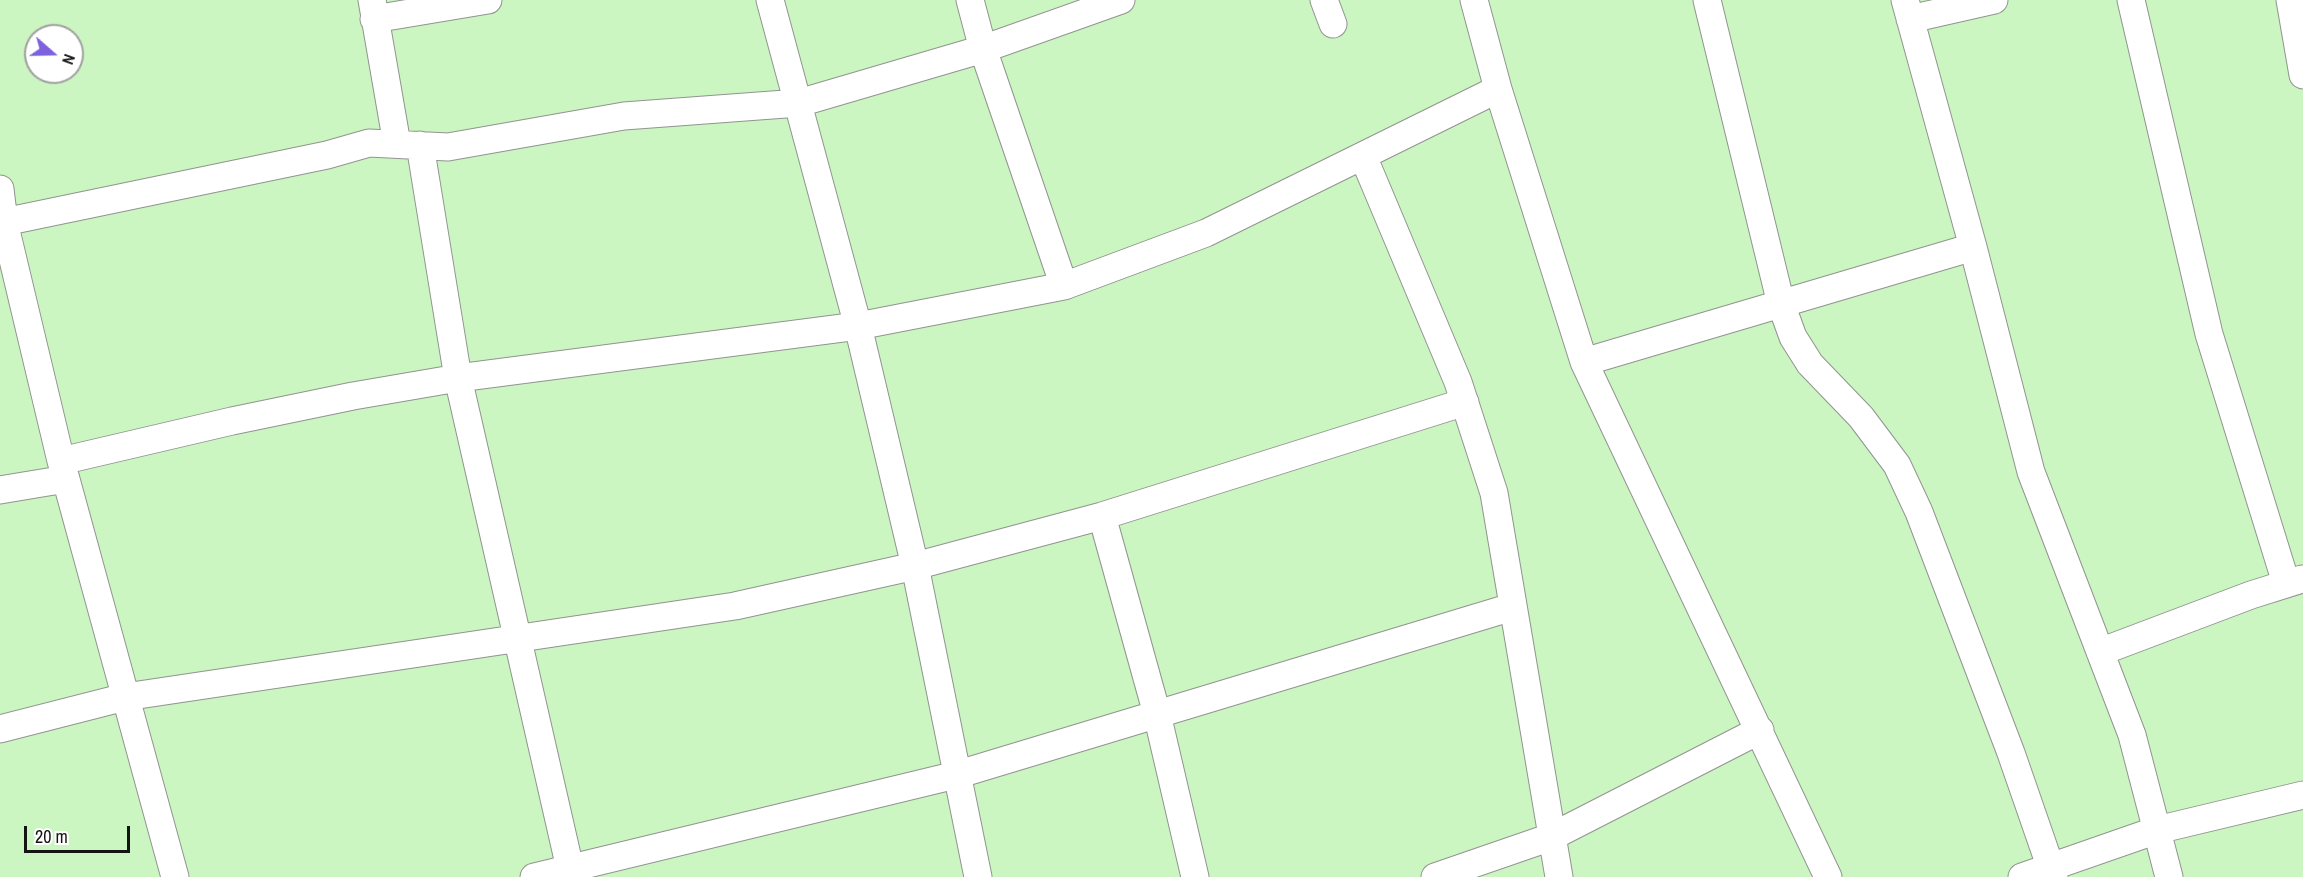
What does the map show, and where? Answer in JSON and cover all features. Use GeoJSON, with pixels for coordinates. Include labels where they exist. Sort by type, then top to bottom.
{"type":"FeatureCollection","features":[{"type":"Feature","properties":{"kind":"street"},"geometry":{"type":"LineString","coordinates":[[488,0],[373,10],[408,145],[515,636],[571,874]]}},
{"type":"Feature","properties":{"kind":"street"},"geometry":{"type":"LineString","coordinates":[[770,0],[858,326],[915,566],[978,877]]}},
{"type":"Feature","properties":{"kind":"street"},"geometry":{"type":"LineString","coordinates":[[970,0],[983,49],[1064,286]]}},
{"type":"Feature","properties":{"kind":"street"},"geometry":{"type":"LineString","coordinates":[[4,222],[327,155],[369,143],[448,147],[624,116],[799,103],[983,49],[1119,0]]}},
{"type":"Feature","properties":{"kind":"street"},"geometry":{"type":"LineString","coordinates":[[1474,0],[1498,89],[1584,362],[1828,877]]}},
{"type":"Feature","properties":{"kind":"street"},"geometry":{"type":"LineString","coordinates":[[1707,0],[1781,304],[1793,336],[1810,364],[1861,417],[1896,465],[1919,512],[2011,753],[2053,872]]}},
{"type":"Feature","properties":{"kind":"street"},"geometry":{"type":"LineString","coordinates":[[1994,0],[1907,10],[1973,246],[2031,472],[2132,735],[2169,877]]}},
{"type":"Feature","properties":{"kind":"street"},"geometry":{"type":"LineString","coordinates":[[2100,652],[2295,581],[2210,334],[2131,0]]}},
{"type":"Feature","properties":{"kind":"street"},"geometry":{"type":"LineString","coordinates":[[2290,0],[2303,75]]}},
{"type":"Feature","properties":{"kind":"street"},"geometry":{"type":"LineString","coordinates":[[0,490],[232,421],[458,378],[858,326],[1064,286],[1206,233],[1498,89]]}},
{"type":"Feature","properties":{"kind":"street"},"geometry":{"type":"LineString","coordinates":[[1363,156],[1465,402],[1494,493],[1558,877]]}},
{"type":"Feature","properties":{"kind":"street"},"geometry":{"type":"LineString","coordinates":[[0,189],[4,222],[64,470],[174,877]]}},
{"type":"Feature","properties":{"kind":"street"},"geometry":{"type":"LineString","coordinates":[[1584,362],[1973,246]]}},
{"type":"Feature","properties":{"kind":"street"},"geometry":{"type":"LineString","coordinates":[[0,729],[125,697],[515,636],[735,606],[915,566],[1102,516],[1465,402]]}},
{"type":"Feature","properties":{"kind":"street"},"geometry":{"type":"LineString","coordinates":[[1102,516],[1157,714],[1195,877]]}},
{"type":"Feature","properties":{"kind":"street"},"geometry":{"type":"LineString","coordinates":[[534,877],[571,874],[956,775],[1512,607]]}},
{"type":"Feature","properties":{"kind":"street"},"geometry":{"type":"LineString","coordinates":[[1435,877],[1551,837],[1760,730]]}},
{"type":"Feature","properties":{"kind":"street"},"geometry":{"type":"LineString","coordinates":[[2022,877],[2053,872],[2157,830],[2303,795]]}},
{"type":"Feature","properties":{"kind":"green space"},"geometry":{"type":"Polygon","coordinates":[[[0,0],[2303,0],[2303,877],[0,877],[0,0]]]}}]}
